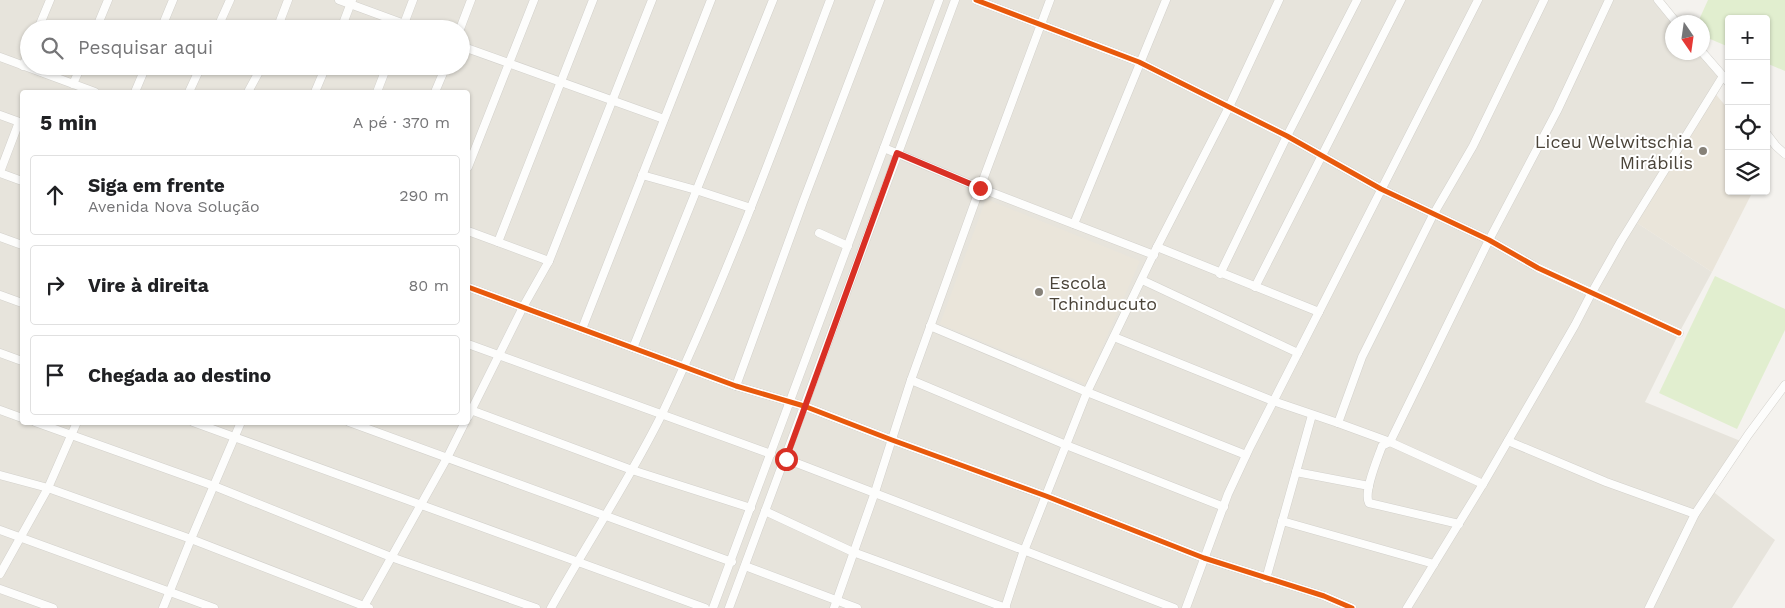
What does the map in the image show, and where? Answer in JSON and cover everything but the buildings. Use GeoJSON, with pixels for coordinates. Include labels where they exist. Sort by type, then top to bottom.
{"type":"FeatureCollection","features":[{"type":"Feature","properties":{"kind":"street"},"geometry":{"type":"LineString","coordinates":[[42,20],[50,0]]}},
{"type":"Feature","properties":{"kind":"street"},"geometry":{"type":"LineString","coordinates":[[100,20],[108,0]]}},
{"type":"Feature","properties":{"kind":"street"},"geometry":{"type":"LineString","coordinates":[[165,20],[173,0]]}},
{"type":"Feature","properties":{"kind":"street"},"geometry":{"type":"LineString","coordinates":[[221,20],[230,0]]}},
{"type":"Feature","properties":{"kind":"street"},"geometry":{"type":"LineString","coordinates":[[280,20],[288,0]]}},
{"type":"Feature","properties":{"kind":"street"},"geometry":{"type":"LineString","coordinates":[[339,0],[351,2],[390,20]]}},
{"type":"Feature","properties":{"kind":"street"},"geometry":{"type":"LineString","coordinates":[[405,20],[413,0]]}},
{"type":"Feature","properties":{"kind":"street"},"geometry":{"type":"LineString","coordinates":[[464,20],[472,0]]}},
{"type":"Feature","properties":{"kind":"street"},"geometry":{"type":"LineString","coordinates":[[470,162],[534,0]]}},
{"type":"Feature","properties":{"kind":"street"},"geometry":{"type":"LineString","coordinates":[[498,242],[594,0]]}},
{"type":"Feature","properties":{"kind":"street"},"geometry":{"type":"LineString","coordinates":[[470,410],[549,261],[652,0]]}},
{"type":"Feature","properties":{"kind":"street"},"geometry":{"type":"LineString","coordinates":[[582,329],[711,0]]}},
{"type":"Feature","properties":{"kind":"street"},"geometry":{"type":"LineString","coordinates":[[633,348],[773,0]]}},
{"type":"Feature","properties":{"kind":"street"},"geometry":{"type":"LineString","coordinates":[[551,608],[632,470],[661,414],[751,208],[830,0]]}},
{"type":"Feature","properties":{"kind":"street"},"geometry":{"type":"LineString","coordinates":[[736,386],[803,202],[880,0]]}},
{"type":"Feature","properties":{"kind":"street"},"geometry":{"type":"LineString","coordinates":[[713,608],[732,562],[770,454],[939,0]]}},
{"type":"Feature","properties":{"kind":"street"},"geometry":{"type":"LineString","coordinates":[[729,608],[786,459],[897,153],[955,0]]}},
{"type":"Feature","properties":{"kind":"street"},"geometry":{"type":"LineString","coordinates":[[976,0],[1040,26],[1139,62],[1286,136],[1381,190],[1489,240],[1538,268],[1591,294],[1679,333]]}},
{"type":"Feature","properties":{"kind":"street"},"geometry":{"type":"LineString","coordinates":[[836,604],[930,326],[1050,0]]}},
{"type":"Feature","properties":{"kind":"street"},"geometry":{"type":"LineString","coordinates":[[1074,224],[1166,0]]}},
{"type":"Feature","properties":{"kind":"street"},"geometry":{"type":"LineString","coordinates":[[765,511],[853,552],[1005,608],[1025,550],[1087,392],[1155,251],[1229,107],[1279,0]]}},
{"type":"Feature","properties":{"kind":"street"},"geometry":{"type":"LineString","coordinates":[[1220,274],[1286,136],[1357,0]]}},
{"type":"Feature","properties":{"kind":"street"},"geometry":{"type":"LineString","coordinates":[[1255,287],[1401,0]]}},
{"type":"Feature","properties":{"kind":"street"},"geometry":{"type":"LineString","coordinates":[[1186,608],[1246,455],[1478,0]]}},
{"type":"Feature","properties":{"kind":"street"},"geometry":{"type":"LineString","coordinates":[[1338,423],[1362,357],[1433,214],[1473,146],[1544,0]]}},
{"type":"Feature","properties":{"kind":"street"},"geometry":{"type":"LineString","coordinates":[[1459,524],[1369,503],[1367,498],[1369,486],[1382,446],[1390,442],[1489,240],[1557,111],[1609,0]]}},
{"type":"Feature","properties":{"kind":"street"},"geometry":{"type":"LineString","coordinates":[[1658,0],[1670,15]]}},
{"type":"Feature","properties":{"kind":"street"},"geometry":{"type":"LineString","coordinates":[[344,20],[351,2]]}},
{"type":"Feature","properties":{"kind":"street"},"geometry":{"type":"LineString","coordinates":[[470,49],[664,119]]}},
{"type":"Feature","properties":{"kind":"street"},"geometry":{"type":"LineString","coordinates":[[0,57],[20,65]]}},
{"type":"Feature","properties":{"kind":"street"},"geometry":{"type":"LineString","coordinates":[[1709,60],[1725,78]]}},
{"type":"Feature","properties":{"kind":"street"},"geometry":{"type":"LineString","coordinates":[[48,75],[90,90]]}},
{"type":"Feature","properties":{"kind":"street"},"geometry":{"type":"LineString","coordinates":[[73,84],[77,75]]}},
{"type":"Feature","properties":{"kind":"street"},"geometry":{"type":"LineString","coordinates":[[136,90],[142,75]]}},
{"type":"Feature","properties":{"kind":"street"},"geometry":{"type":"LineString","coordinates":[[190,90],[197,75]]}},
{"type":"Feature","properties":{"kind":"street"},"geometry":{"type":"LineString","coordinates":[[249,90],[257,75]]}},
{"type":"Feature","properties":{"kind":"street"},"geometry":{"type":"LineString","coordinates":[[316,90],[322,75]]}},
{"type":"Feature","properties":{"kind":"street"},"geometry":{"type":"LineString","coordinates":[[378,90],[384,75]]}},
{"type":"Feature","properties":{"kind":"street"},"geometry":{"type":"LineString","coordinates":[[437,90],[443,75]]}},
{"type":"Feature","properties":{"kind":"street"},"geometry":{"type":"LineString","coordinates":[[1407,608],[1484,484],[1576,325],[1591,294],[1621,242],[1723,76]]}},
{"type":"Feature","properties":{"kind":"street"},"geometry":{"type":"LineString","coordinates":[[0,115],[20,122]]}},
{"type":"Feature","properties":{"kind":"street"},"geometry":{"type":"LineString","coordinates":[[20,124],[0,172],[20,180]]}},
{"type":"Feature","properties":{"kind":"street"},"geometry":{"type":"LineString","coordinates":[[1770,138],[1785,154]]}},
{"type":"Feature","properties":{"kind":"street"},"geometry":{"type":"LineString","coordinates":[[884,148],[1074,224],[1220,274],[1319,312]]}},
{"type":"Feature","properties":{"kind":"street"},"geometry":{"type":"LineString","coordinates":[[642,175],[751,208]]}},
{"type":"Feature","properties":{"kind":"street"},"geometry":{"type":"LineString","coordinates":[[470,232],[549,261]]}},
{"type":"Feature","properties":{"kind":"street"},"geometry":{"type":"LineString","coordinates":[[819,233],[848,246]]}},
{"type":"Feature","properties":{"kind":"street"},"geometry":{"type":"LineString","coordinates":[[0,237],[20,244]]}},
{"type":"Feature","properties":{"kind":"street"},"geometry":{"type":"LineString","coordinates":[[1142,280],[1298,353]]}},
{"type":"Feature","properties":{"kind":"street"},"geometry":{"type":"LineString","coordinates":[[470,288],[736,386],[804,406],[1046,496],[1204,558],[1324,596],[1352,608]]}},
{"type":"Feature","properties":{"kind":"street"},"geometry":{"type":"LineString","coordinates":[[0,295],[20,302]]}},
{"type":"Feature","properties":{"kind":"street"},"geometry":{"type":"LineString","coordinates":[[930,326],[1087,392],[1246,455]]}},
{"type":"Feature","properties":{"kind":"street"},"geometry":{"type":"LineString","coordinates":[[1114,337],[1273,401],[1390,442],[1484,484]]}},
{"type":"Feature","properties":{"kind":"street"},"geometry":{"type":"LineString","coordinates":[[470,345],[770,454]]}},
{"type":"Feature","properties":{"kind":"street"},"geometry":{"type":"LineString","coordinates":[[0,353],[20,360]]}},
{"type":"Feature","properties":{"kind":"street"},"geometry":{"type":"LineString","coordinates":[[911,380],[1066,445],[1224,507]]}},
{"type":"Feature","properties":{"kind":"street"},"geometry":{"type":"LineString","coordinates":[[1649,608],[1695,514],[1748,435],[1785,385]]}},
{"type":"Feature","properties":{"kind":"street"},"geometry":{"type":"LineString","coordinates":[[0,410],[20,417]]}},
{"type":"Feature","properties":{"kind":"street"},"geometry":{"type":"LineString","coordinates":[[470,412],[632,470],[751,508]]}},
{"type":"Feature","properties":{"kind":"street"},"geometry":{"type":"LineString","coordinates":[[1266,579],[1312,415]]}},
{"type":"Feature","properties":{"kind":"street"},"geometry":{"type":"LineString","coordinates":[[43,425],[214,486],[391,557],[536,608]]}},
{"type":"Feature","properties":{"kind":"street"},"geometry":{"type":"LineString","coordinates":[[0,574],[48,488],[76,425]]}},
{"type":"Feature","properties":{"kind":"street"},"geometry":{"type":"LineString","coordinates":[[201,425],[705,608]]}},
{"type":"Feature","properties":{"kind":"street"},"geometry":{"type":"LineString","coordinates":[[163,608],[240,425]]}},
{"type":"Feature","properties":{"kind":"street"},"geometry":{"type":"LineString","coordinates":[[357,425],[732,562]]}},
{"type":"Feature","properties":{"kind":"street"},"geometry":{"type":"LineString","coordinates":[[0,475],[48,488],[191,539],[365,607],[391,557],[448,458],[464,425]]}},
{"type":"Feature","properties":{"kind":"street"},"geometry":{"type":"LineString","coordinates":[[1508,440],[1606,482],[1695,514]]}},
{"type":"Feature","properties":{"kind":"street"},"geometry":{"type":"LineString","coordinates":[[786,459],[1174,608]]}},
{"type":"Feature","properties":{"kind":"street"},"geometry":{"type":"LineString","coordinates":[[1296,472],[1369,486]]}},
{"type":"Feature","properties":{"kind":"street"},"geometry":{"type":"LineString","coordinates":[[1282,521],[1434,564]]}},
{"type":"Feature","properties":{"kind":"street"},"geometry":{"type":"LineString","coordinates":[[0,530],[214,608]]}},
{"type":"Feature","properties":{"kind":"street"},"geometry":{"type":"LineString","coordinates":[[745,566],[836,604],[857,608]]}},
{"type":"Feature","properties":{"kind":"street"},"geometry":{"type":"LineString","coordinates":[[0,589],[53,608]]}},
{"type":"Feature","properties":{"kind":"shaded area"},"geometry":{"type":"Polygon","coordinates":[[[0,0],[1658,0],[1668,15],[1665,15],[1665,60],[1708,60],[1723,76],[1634,221],[1712,272],[1645,402],[1743,442],[1711,490],[1775,540],[1732,608],[0,608],[0,0]]]}},
{"type":"Feature","properties":{"kind":"shaded area","name":"Liceu Welwitschia Mirábilis"},"geometry":{"type":"Polygon","coordinates":[[[1713,91],[1725,105],[1725,195],[1751,195],[1712,272],[1634,221],[1713,91]]]}},
{"type":"Feature","properties":{"kind":"shaded area","name":"Escola Tchinducuto"},"geometry":{"type":"Polygon","coordinates":[[[986,199],[1140,261],[1086,384],[940,324],[986,199]]]}},
{"type":"Feature","properties":{"kind":"green space"},"geometry":{"type":"Polygon","coordinates":[[[1708,0],[1785,0],[1785,71],[1770,65],[1770,15],[1725,15],[1725,45],[1710,39],[1710,15],[1701,15],[1708,0]]]}},
{"type":"Feature","properties":{"kind":"green space"},"geometry":{"type":"Polygon","coordinates":[[[1715,276],[1785,309],[1785,330],[1737,429],[1659,393],[1715,276]]]}},
{"type":"Feature","properties":{"kind":"cycle path"},"geometry":{"type":"LineString","coordinates":[[976,0],[1139,62],[1287,136],[1381,189],[1489,240],[1538,268],[1679,333]]}},
{"type":"Feature","properties":{"kind":"cycle path"},"geometry":{"type":"LineString","coordinates":[[470,288],[736,386],[804,406],[1046,496],[1204,558],[1324,596],[1352,608]]}},
{"type":"Feature","properties":{"kind":"place","name":"Liceu Welwitschia Mirábilis"},"geometry":{"type":"Point","coordinates":[1703,151]}},
{"type":"Feature","properties":{"kind":"place","name":"Escola Tchinducuto"},"geometry":{"type":"Point","coordinates":[1039,292]}},
{"type":"Feature","properties":{"kind":"route"},"geometry":{"type":"LineString","coordinates":[[786,459],[897,153],[980,188]]}}]}
